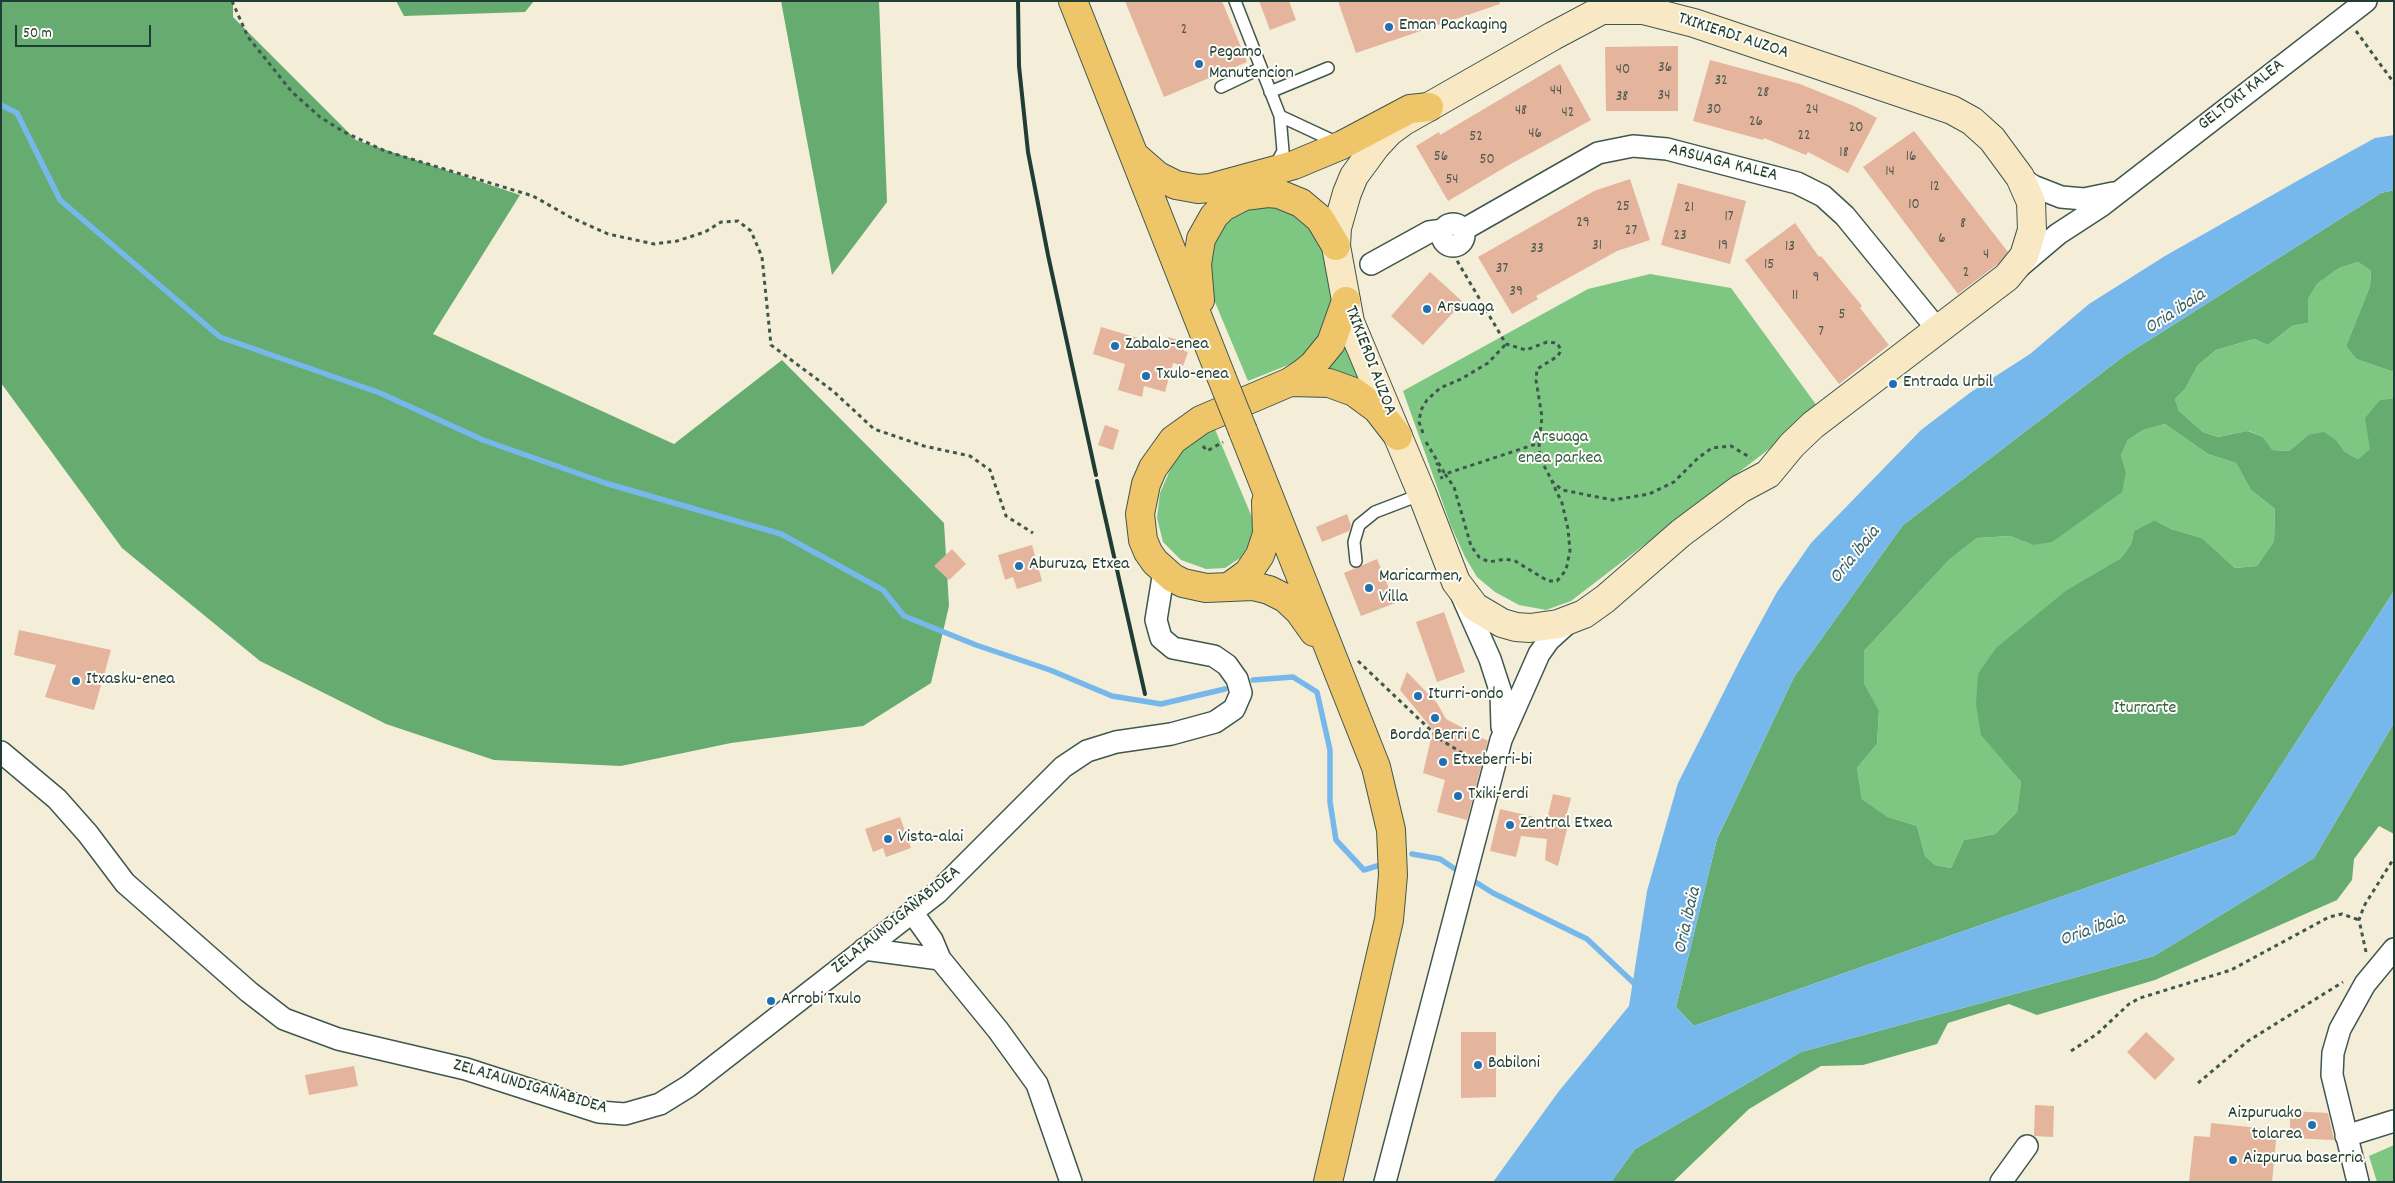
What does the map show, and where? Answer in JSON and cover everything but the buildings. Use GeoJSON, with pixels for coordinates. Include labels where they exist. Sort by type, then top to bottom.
{"type":"FeatureCollection","features":[{"type":"Feature","properties":{"kind":"highway"},"geometry":{"type":"LineString","coordinates":[[1073,1],[1382,786],[1391,830],[1393,875],[1391,905],[1385,942],[1328,1182]]}},
{"type":"Feature","properties":{"kind":"highway"},"geometry":{"type":"LineString","coordinates":[[1134,155],[1158,176],[1187,188],[1210,188],[1294,166],[1342,145],[1410,109],[1429,106]]}},
{"type":"Feature","properties":{"kind":"highway"},"geometry":{"type":"LineString","coordinates":[[1202,326],[1197,264],[1201,238],[1214,216],[1233,201],[1244,196],[1268,193],[1291,198],[1306,207],[1320,219],[1336,246]]}},
{"type":"Feature","properties":{"kind":"highway"},"geometry":{"type":"LineString","coordinates":[[1328,645],[1285,598],[1269,590],[1252,586],[1194,587],[1183,583],[1164,571],[1148,552],[1143,540],[1140,514],[1146,484],[1162,453],[1173,440],[1201,420],[1290,382],[1308,370],[1323,354],[1337,330],[1346,301]]}},
{"type":"Feature","properties":{"kind":"highway"},"geometry":{"type":"LineString","coordinates":[[1290,382],[1329,383],[1354,392],[1377,409],[1398,436]]}},
{"type":"Feature","properties":{"kind":"highway"},"geometry":{"type":"LineString","coordinates":[[1230,586],[1251,568],[1264,544],[1268,523],[1264,484]]}},
{"type":"Feature","properties":{"kind":"street"},"geometry":{"type":"LineString","coordinates":[[1669,1],[1694,23]]}},
{"type":"Feature","properties":{"kind":"street","name":"GELTOKI KALEA"},"geometry":{"type":"LineString","coordinates":[[2118,192],[2366,1]]}},
{"type":"Feature","properties":{"kind":"street","name":"TXIKIERDI AUZOA"},"geometry":{"type":"LineString","coordinates":[[2007,277],[2024,256],[2032,230],[2031,202],[2020,177],[1992,139],[1972,120],[1952,110],[1694,23],[1644,10],[1606,6],[1404,120],[1389,132],[1364,160],[1347,193],[1337,228],[1336,246],[1350,322],[1422,494],[1456,582],[1474,607],[1502,623],[1530,628],[1571,620],[1584,614],[1605,599],[1680,533],[1740,489],[1768,474],[1792,445],[1813,424],[2007,277],[2058,234],[2118,192]]}},
{"type":"Feature","properties":{"kind":"street","name":"ARSUAGA KALEA"},"geometry":{"type":"LineString","coordinates":[[1371,264],[1429,232],[1451,235],[1598,153],[1634,146],[1667,149],[1797,182],[1823,196],[1845,216],[1938,330]]}},
{"type":"Feature","properties":{"kind":"street","name":"TXIKIERDI AUZOA"},"geometry":{"type":"LineString","coordinates":[[2020,177],[2033,186],[2061,197],[2084,199],[2118,192]]}},
{"type":"Feature","properties":{"kind":"street","name":"ZELAIAUNDIGAÑABIDEA"},"geometry":{"type":"LineString","coordinates":[[1,752],[57,798],[125,883],[249,992],[284,1019],[338,1039],[466,1069],[599,1112],[625,1114],[660,1104],[689,1086],[937,893],[1063,767],[1087,751],[1116,742],[1171,734],[1215,722],[1234,709],[1241,693],[1237,679],[1227,665],[1214,656],[1173,648],[1161,638],[1156,620],[1164,571]]}},
{"type":"Feature","properties":{"kind":"street"},"geometry":{"type":"LineString","coordinates":[[1385,1182],[1501,740],[1504,710],[1501,693],[1490,659],[1456,582]]}},
{"type":"Feature","properties":{"kind":"street"},"geometry":{"type":"LineString","coordinates":[[1501,740],[1539,654],[1549,640],[1571,620]]}},
{"type":"Feature","properties":{"kind":"street"},"geometry":{"type":"LineString","coordinates":[[912,912],[932,940],[940,959],[998,1030],[1037,1084],[1071,1182]]}},
{"type":"Feature","properties":{"kind":"street"},"geometry":{"type":"LineString","coordinates":[[864,949],[940,959]]}},
{"type":"Feature","properties":{"kind":"street"},"geometry":{"type":"LineString","coordinates":[[2358,1182],[2332,1075],[2333,1053],[2340,1029],[2372,976],[2394,949]]}},
{"type":"Feature","properties":{"kind":"street"},"geometry":{"type":"LineString","coordinates":[[2346,1136],[2394,1121]]}},
{"type":"Feature","properties":{"kind":"street"},"geometry":{"type":"LineString","coordinates":[[2001,1182],[2027,1146]]}},
{"type":"Feature","properties":{"kind":"lane"},"geometry":{"type":"LineString","coordinates":[[1235,1],[1280,116],[1283,152],[1272,172]]}},
{"type":"Feature","properties":{"kind":"lane"},"geometry":{"type":"LineString","coordinates":[[1221,87],[1261,68]]}},
{"type":"Feature","properties":{"kind":"lane"},"geometry":{"type":"LineString","coordinates":[[1270,92],[1328,68]]}},
{"type":"Feature","properties":{"kind":"lane"},"geometry":{"type":"LineString","coordinates":[[1280,116],[1342,145]]}},
{"type":"Feature","properties":{"kind":"lane"},"geometry":{"type":"LineString","coordinates":[[1356,561],[1354,542],[1359,525],[1375,512],[1422,494]]}},
{"type":"Feature","properties":{"kind":"path"},"geometry":{"type":"LineString","coordinates":[[232,1],[248,37],[292,92],[328,122],[344,132],[385,151],[533,196],[570,217],[608,234],[654,244],[677,241],[705,232],[721,222],[738,221],[751,231],[762,257],[771,345],[833,391],[874,429],[924,446],[970,456],[990,470],[1006,516],[1033,533]]}},
{"type":"Feature","properties":{"kind":"path"},"geometry":{"type":"LineString","coordinates":[[2346,16],[2394,83]]}},
{"type":"Feature","properties":{"kind":"path"},"geometry":{"type":"LineString","coordinates":[[1451,235],[1506,344],[1526,350],[1547,342],[1557,344],[1561,350],[1558,356],[1537,369],[1536,380],[1542,417],[1539,443],[1540,458],[1562,503],[1568,529],[1570,551],[1566,570],[1557,581],[1548,581],[1515,561],[1506,559],[1489,562],[1479,557],[1471,546],[1454,488],[1425,440],[1419,422],[1421,410],[1427,400],[1440,388],[1461,380],[1488,363],[1506,344]]}},
{"type":"Feature","properties":{"kind":"path"},"geometry":{"type":"LineString","coordinates":[[1445,474],[1539,443]]}},
{"type":"Feature","properties":{"kind":"path"},"geometry":{"type":"LineString","coordinates":[[1552,480],[1562,490],[1613,500],[1649,494],[1674,482],[1698,458],[1712,448],[1731,446],[1756,463]]}},
{"type":"Feature","properties":{"kind":"path"},"geometry":{"type":"LineString","coordinates":[[1328,645],[1345,652],[1367,667],[1441,740],[1478,762],[1494,768]]}},
{"type":"Feature","properties":{"kind":"path"},"geometry":{"type":"LineString","coordinates":[[2198,1083],[2248,1041],[2357,973],[2372,976],[2359,920],[2364,906],[2394,858]]}},
{"type":"Feature","properties":{"kind":"path"},"geometry":{"type":"LineString","coordinates":[[2071,1051],[2097,1034],[2128,1004],[2140,998],[2231,970],[2329,916],[2342,914],[2359,920]]}},
{"type":"Feature","properties":{"kind":"green space"},"geometry":{"type":"Polygon","coordinates":[[[1,1],[233,1],[233,17],[356,140],[520,195],[433,334],[674,444],[782,360],[944,523],[949,606],[931,683],[863,726],[731,743],[621,766],[494,760],[386,724],[260,661],[122,548],[1,383],[1,1]]]}},
{"type":"Feature","properties":{"kind":"green space"},"geometry":{"type":"Polygon","coordinates":[[[396,1],[534,1],[525,12],[404,16],[396,1]]]}},
{"type":"Feature","properties":{"kind":"green space"},"geometry":{"type":"Polygon","coordinates":[[[781,1],[879,1],[887,202],[832,275],[781,1]]]}},
{"type":"Feature","properties":{"kind":"green space","name":"Iturrarte"},"geometry":{"type":"Polygon","coordinates":[[[2394,190],[2394,372],[2356,359],[2346,346],[2370,286],[2371,271],[2358,262],[2339,268],[2317,284],[2308,299],[2308,323],[2292,326],[2268,345],[2254,339],[2216,350],[2198,365],[2185,389],[2175,399],[2179,411],[2203,432],[2218,437],[2248,431],[2263,437],[2272,450],[2289,451],[2308,435],[2324,432],[2337,441],[2345,452],[2358,459],[2370,449],[2365,418],[2380,400],[2394,398],[2394,591],[2236,835],[1694,1026],[1676,1007],[1717,839],[1794,677],[1903,525],[2124,356],[2381,193],[2394,190]],[[2165,424],[2143,430],[2128,440],[2121,455],[2126,472],[2122,492],[2052,542],[2033,545],[2010,536],[1977,538],[1950,559],[1864,651],[1864,683],[1879,711],[1877,744],[1857,768],[1862,799],[1888,817],[1917,826],[1925,856],[1935,865],[1951,868],[1964,840],[1995,834],[2017,812],[2021,782],[1981,735],[1976,704],[1978,674],[1996,648],[2068,589],[2121,558],[2131,544],[2134,531],[2154,520],[2171,529],[2202,538],[2235,568],[2257,566],[2274,541],[2275,509],[2251,490],[2236,463],[2208,454],[2165,424]]]}},
{"type":"Feature","properties":{"kind":"green space"},"geometry":{"type":"Polygon","coordinates":[[[1271,203],[1292,209],[1324,241],[1332,272],[1332,304],[1320,340],[1298,361],[1248,381],[1212,295],[1208,260],[1214,235],[1225,219],[1247,207],[1271,203]]]}},
{"type":"Feature","properties":{"kind":"green space"},"geometry":{"type":"Polygon","coordinates":[[[2358,262],[2371,271],[2370,286],[2346,346],[2356,359],[2394,372],[2394,398],[2380,400],[2371,449],[2358,459],[2345,452],[2337,441],[2308,435],[2289,451],[2271,450],[2263,437],[2249,431],[2218,437],[2203,432],[2179,411],[2175,399],[2185,389],[2198,365],[2216,350],[2254,339],[2268,345],[2292,326],[2308,323],[2308,299],[2317,284],[2339,268],[2358,262]]]}},
{"type":"Feature","properties":{"kind":"green space","name":"Arsuaga enea parkea"},"geometry":{"type":"Polygon","coordinates":[[[1650,274],[1731,288],[1820,410],[1571,601],[1546,610],[1519,605],[1495,592],[1477,577],[1465,557],[1451,526],[1403,391],[1588,289],[1650,274]]]}},
{"type":"Feature","properties":{"kind":"green space"},"geometry":{"type":"Polygon","coordinates":[[[1345,333],[1369,391],[1312,374],[1345,333]]]}},
{"type":"Feature","properties":{"kind":"green space"},"geometry":{"type":"Polygon","coordinates":[[[2165,424],[2208,454],[2236,463],[2251,490],[2275,509],[2274,541],[2257,566],[2235,568],[2202,538],[2171,529],[2154,520],[2134,531],[2131,544],[2121,558],[2068,589],[1982,735],[2021,782],[2017,812],[1995,834],[1964,840],[1951,868],[1935,865],[1925,856],[1917,826],[1888,817],[1862,799],[1857,768],[1877,744],[1879,712],[1864,683],[1864,651],[1950,559],[1977,538],[2010,536],[2033,545],[2126,472],[2121,455],[2128,440],[2143,430],[2165,424]]]}},
{"type":"Feature","properties":{"kind":"green space"},"geometry":{"type":"Polygon","coordinates":[[[1214,427],[1254,522],[1250,543],[1240,558],[1225,568],[1206,569],[1181,560],[1163,542],[1157,518],[1160,493],[1174,461],[1192,440],[1214,427]]]}},
{"type":"Feature","properties":{"kind":"green space"},"geometry":{"type":"Polygon","coordinates":[[[2394,723],[2394,834],[2379,826],[2354,859],[2352,880],[2337,900],[2155,980],[2037,1015],[2009,1004],[1948,1023],[1937,1044],[1863,1065],[1821,1066],[1749,1109],[1673,1182],[1611,1182],[1635,1149],[1801,1052],[2154,956],[2314,858],[2394,723]]]}},
{"type":"Feature","properties":{"kind":"green space"},"geometry":{"type":"Polygon","coordinates":[[[2394,1145],[2394,1182],[2377,1182],[2369,1156],[2394,1145]]]}},
{"type":"Feature","properties":{"kind":"water","name":"Oria ibaia"},"geometry":{"type":"Polygon","coordinates":[[[2394,135],[2394,190],[2381,193],[2124,356],[1903,525],[1794,677],[1717,839],[1676,1007],[1694,1026],[2236,835],[2394,591],[2394,723],[2314,858],[2154,956],[1801,1052],[1635,1149],[1611,1182],[1493,1182],[1559,1091],[1629,1006],[1647,891],[1678,783],[1741,658],[1777,592],[1811,543],[1921,430],[1971,392],[2030,354],[2089,304],[2165,256],[2306,176],[2375,138],[2394,135]]]}},
{"type":"Feature","properties":{"kind":"waterway"},"geometry":{"type":"LineString","coordinates":[[1,105],[17,113],[60,200],[220,337],[380,393],[483,440],[605,483],[781,534],[883,590],[904,616],[976,645],[1050,670],[1112,696],[1161,704],[1225,689]]}},
{"type":"Feature","properties":{"kind":"waterway"},"geometry":{"type":"LineString","coordinates":[[1253,680],[1293,677],[1317,692],[1330,750],[1330,802],[1336,840],[1364,870],[1377,866]]}},
{"type":"Feature","properties":{"kind":"waterway"},"geometry":{"type":"LineString","coordinates":[[1412,854],[1440,859],[1455,869]]}},
{"type":"Feature","properties":{"kind":"waterway"},"geometry":{"type":"LineString","coordinates":[[1477,883],[1493,893],[1587,939],[1638,987]]}},
{"type":"Feature","properties":{"kind":"railway"},"geometry":{"type":"LineString","coordinates":[[1018,1],[1019,66],[1028,152],[1048,255],[1096,475]]}},
{"type":"Feature","properties":{"kind":"railway"},"geometry":{"type":"LineString","coordinates":[[1097,481],[1145,694]]}},
{"type":"Feature","properties":{"kind":"place","name":"Eman Packaging"},"geometry":{"type":"Point","coordinates":[1389,27]}},
{"type":"Feature","properties":{"kind":"place","name":"Pegamo Manutencion"},"geometry":{"type":"Point","coordinates":[1199,64]}},
{"type":"Feature","properties":{"kind":"place","name":"Arsuaga"},"geometry":{"type":"Point","coordinates":[1427,309]}},
{"type":"Feature","properties":{"kind":"place","name":"Zabalo-enea"},"geometry":{"type":"Point","coordinates":[1115,346]}},
{"type":"Feature","properties":{"kind":"place","name":"Txulo-enea"},"geometry":{"type":"Point","coordinates":[1146,376]}},
{"type":"Feature","properties":{"kind":"place","name":"Entrada Urbil"},"geometry":{"type":"Point","coordinates":[1893,384]}},
{"type":"Feature","properties":{"kind":"place","name":"Aburuza, Etxea"},"geometry":{"type":"Point","coordinates":[1019,566]}},
{"type":"Feature","properties":{"kind":"place","name":"Maricarmen, Villa"},"geometry":{"type":"Point","coordinates":[1369,588]}},
{"type":"Feature","properties":{"kind":"place","name":"Itxasku-enea"},"geometry":{"type":"Point","coordinates":[76,681]}},
{"type":"Feature","properties":{"kind":"place","name":"Iturri-ondo"},"geometry":{"type":"Point","coordinates":[1418,696]}},
{"type":"Feature","properties":{"kind":"place","name":"Borda Berri C"},"geometry":{"type":"Point","coordinates":[1435,718]}},
{"type":"Feature","properties":{"kind":"place","name":"Etxeberri-bi"},"geometry":{"type":"Point","coordinates":[1443,762]}},
{"type":"Feature","properties":{"kind":"place","name":"Txiki-erdi"},"geometry":{"type":"Point","coordinates":[1458,796]}},
{"type":"Feature","properties":{"kind":"place","name":"Zentral Etxea"},"geometry":{"type":"Point","coordinates":[1510,825]}},
{"type":"Feature","properties":{"kind":"place","name":"Vista-alai"},"geometry":{"type":"Point","coordinates":[888,839]}},
{"type":"Feature","properties":{"kind":"place","name":"Arrobi Txulo"},"geometry":{"type":"Point","coordinates":[771,1001]}},
{"type":"Feature","properties":{"kind":"place","name":"Babiloni"},"geometry":{"type":"Point","coordinates":[1478,1065]}},
{"type":"Feature","properties":{"kind":"place","name":"Aizpuruako tolarea"},"geometry":{"type":"Point","coordinates":[2312,1125]}},
{"type":"Feature","properties":{"kind":"place","name":"Aizpurua baserria"},"geometry":{"type":"Point","coordinates":[2233,1160]}}]}
